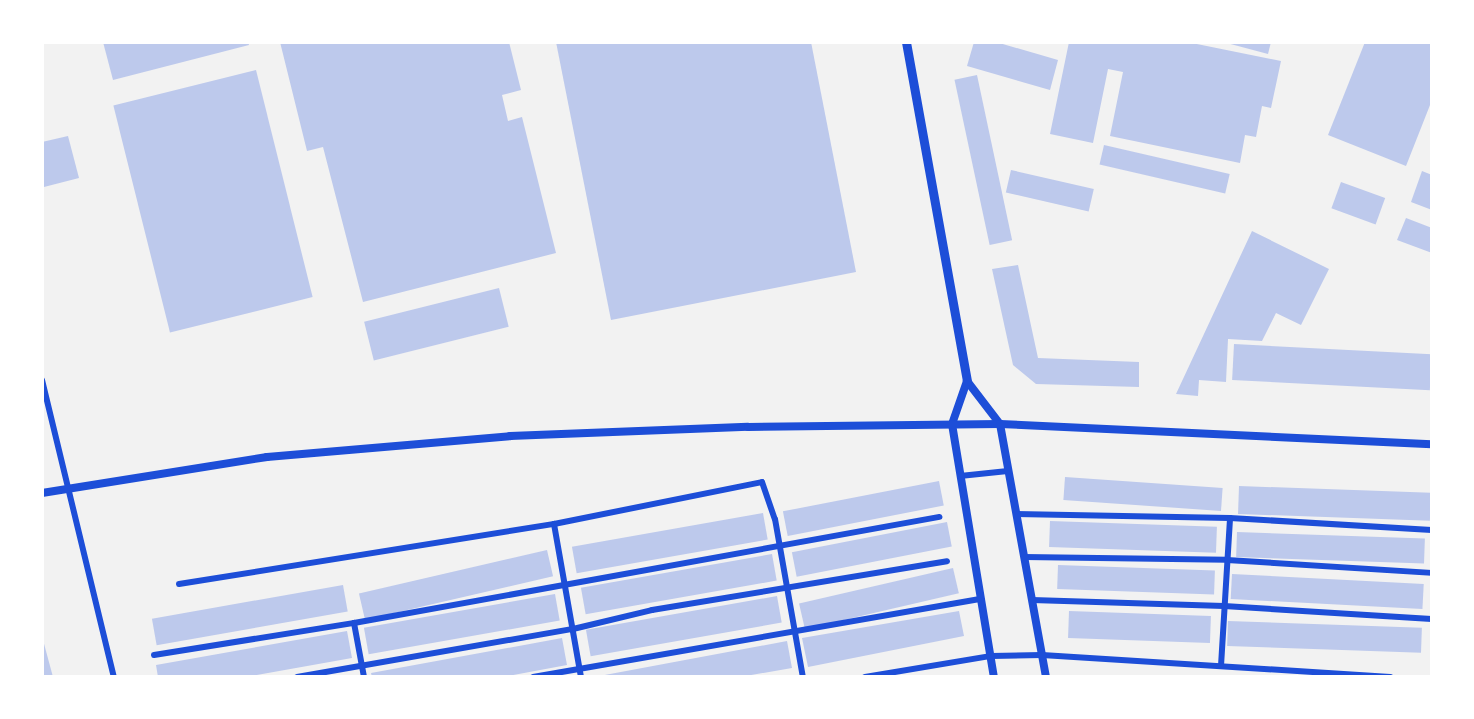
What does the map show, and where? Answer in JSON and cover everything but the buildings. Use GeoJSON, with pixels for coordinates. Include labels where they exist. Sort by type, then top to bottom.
{"type":"FeatureCollection","features":[{"type":"Feature","properties":{"kind":"main road"},"geometry":{"type":"LineString","coordinates":[[906,42],[967,381]]}},
{"type":"Feature","properties":{"kind":"street"},"geometry":{"type":"LineString","coordinates":[[42,380],[114,677]]}},
{"type":"Feature","properties":{"kind":"street"},"geometry":{"type":"LineString","coordinates":[[967,381],[1000,424],[1046,677]]}},
{"type":"Feature","properties":{"kind":"street"},"geometry":{"type":"LineString","coordinates":[[967,381],[952,425],[994,677]]}},
{"type":"Feature","properties":{"kind":"street"},"geometry":{"type":"LineString","coordinates":[[42,493],[267,457],[510,436],[748,427],[1000,424],[1432,444]]}},
{"type":"Feature","properties":{"kind":"street"},"geometry":{"type":"LineString","coordinates":[[960,475],[1008,471]]}},
{"type":"Feature","properties":{"kind":"street"},"geometry":{"type":"LineString","coordinates":[[179,584],[554,524],[761,482],[775,519],[803,677]]}},
{"type":"Feature","properties":{"kind":"street"},"geometry":{"type":"LineString","coordinates":[[1016,514],[1230,518],[1432,530]]}},
{"type":"Feature","properties":{"kind":"street"},"geometry":{"type":"LineString","coordinates":[[154,655],[354,623],[939,517]]}},
{"type":"Feature","properties":{"kind":"street"},"geometry":{"type":"LineString","coordinates":[[1221,666],[1230,518]]}},
{"type":"Feature","properties":{"kind":"street"},"geometry":{"type":"LineString","coordinates":[[554,524],[581,677]]}},
{"type":"Feature","properties":{"kind":"street"},"geometry":{"type":"LineString","coordinates":[[1024,557],[1227,560],[1432,573]]}},
{"type":"Feature","properties":{"kind":"street"},"geometry":{"type":"LineString","coordinates":[[296,677],[573,629],[652,610],[947,561]]}},
{"type":"Feature","properties":{"kind":"street"},"geometry":{"type":"LineString","coordinates":[[533,677],[981,600]]}},
{"type":"Feature","properties":{"kind":"street"},"geometry":{"type":"LineString","coordinates":[[1032,600],[1224,606],[1432,619]]}},
{"type":"Feature","properties":{"kind":"street"},"geometry":{"type":"LineString","coordinates":[[354,623],[364,677]]}},
{"type":"Feature","properties":{"kind":"street"},"geometry":{"type":"LineString","coordinates":[[865,677],[990,656],[1042,655],[1390,677]]}}]}
